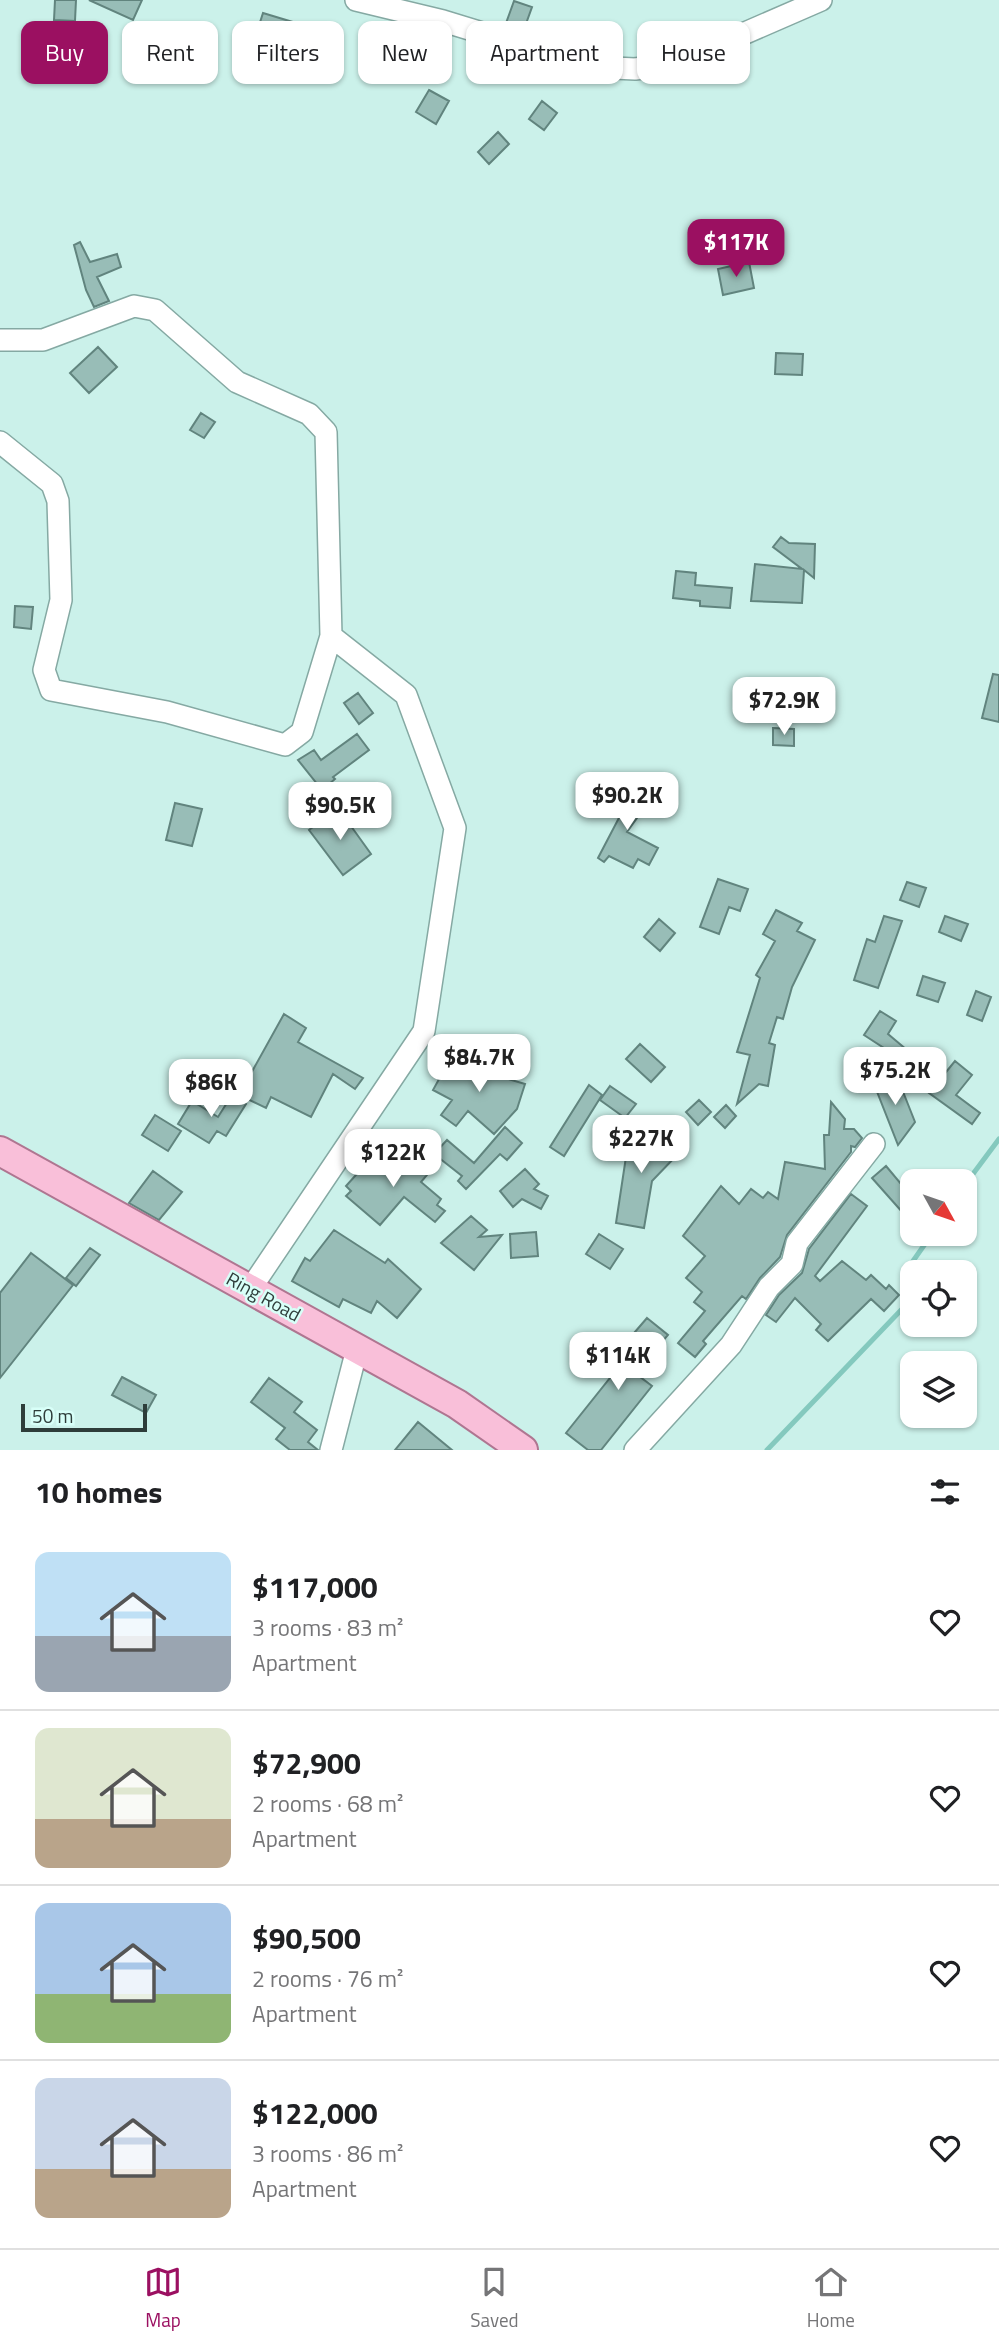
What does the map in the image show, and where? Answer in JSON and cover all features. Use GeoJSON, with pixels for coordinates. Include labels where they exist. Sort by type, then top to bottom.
{"type":"FeatureCollection","features":[{"type":"Feature","properties":{"kind":"main road","name":"Ring Road"},"geometry":{"type":"LineString","coordinates":[[0,1151],[457,1404],[523,1450]]}},
{"type":"Feature","properties":{"kind":"street"},"geometry":{"type":"LineString","coordinates":[[356,0],[443,21],[593,67],[635,69],[674,64],[821,0]]}},
{"type":"Feature","properties":{"kind":"street"},"geometry":{"type":"LineString","coordinates":[[0,340],[43,340],[134,306],[155,310],[237,382],[309,414],[326,432],[331,636],[302,732],[285,744],[167,712],[51,690],[44,670],[61,600],[58,501],[52,484],[0,442]]}},
{"type":"Feature","properties":{"kind":"street"},"geometry":{"type":"LineString","coordinates":[[251,1288],[425,1031],[455,828],[406,695],[331,636]]}},
{"type":"Feature","properties":{"kind":"street"},"geometry":{"type":"LineString","coordinates":[[635,1450],[731,1345],[769,1287],[792,1264],[797,1242],[874,1144]]}},
{"type":"Feature","properties":{"kind":"street"},"geometry":{"type":"LineString","coordinates":[[331,1450],[357,1349]]}},
{"type":"Feature","properties":{"kind":"building"},"geometry":{"type":"Polygon","coordinates":[[[55,0],[76,0],[75,21],[54,20],[55,0]]]}},
{"type":"Feature","properties":{"kind":"building"},"geometry":{"type":"Polygon","coordinates":[[[89,0],[142,0],[133,20],[89,0]]]}},
{"type":"Feature","properties":{"kind":"building"},"geometry":{"type":"Polygon","coordinates":[[[514,1],[532,7],[527,21],[507,21],[514,1]]]}},
{"type":"Feature","properties":{"kind":"building"},"geometry":{"type":"Polygon","coordinates":[[[263,13],[289,21],[260,21],[263,13]]]}},
{"type":"Feature","properties":{"kind":"building"},"geometry":{"type":"Polygon","coordinates":[[[429,90],[449,101],[436,124],[416,112],[429,90]]]}},
{"type":"Feature","properties":{"kind":"building"},"geometry":{"type":"Polygon","coordinates":[[[542,101],[557,113],[544,130],[529,119],[542,101]]]}},
{"type":"Feature","properties":{"kind":"building"},"geometry":{"type":"Polygon","coordinates":[[[498,132],[509,144],[489,164],[478,152],[498,132]]]}},
{"type":"Feature","properties":{"kind":"building"},"geometry":{"type":"Polygon","coordinates":[[[80,242],[90,262],[117,254],[121,267],[97,277],[109,301],[94,307],[86,290],[74,245],[80,242]]]}},
{"type":"Feature","properties":{"kind":"building"},"geometry":{"type":"Polygon","coordinates":[[[749,262],[754,288],[723,295],[718,269],[749,262]]]}},
{"type":"Feature","properties":{"kind":"building"},"geometry":{"type":"Polygon","coordinates":[[[98,347],[117,367],[89,393],[70,373],[98,347]]]}},
{"type":"Feature","properties":{"kind":"building"},"geometry":{"type":"Polygon","coordinates":[[[776,353],[803,354],[802,375],[775,374],[776,353]]]}},
{"type":"Feature","properties":{"kind":"building"},"geometry":{"type":"Polygon","coordinates":[[[201,413],[215,422],[204,438],[190,430],[201,413]]]}},
{"type":"Feature","properties":{"kind":"building"},"geometry":{"type":"Polygon","coordinates":[[[781,537],[789,543],[815,544],[814,578],[804,570],[802,603],[751,601],[755,564],[802,569],[773,547],[781,537]]]}},
{"type":"Feature","properties":{"kind":"building"},"geometry":{"type":"Polygon","coordinates":[[[676,571],[696,573],[695,585],[732,588],[730,608],[700,606],[700,601],[673,598],[676,571]]]}},
{"type":"Feature","properties":{"kind":"building"},"geometry":{"type":"Polygon","coordinates":[[[15,606],[33,607],[31,629],[14,627],[15,606]]]}},
{"type":"Feature","properties":{"kind":"building"},"geometry":{"type":"Polygon","coordinates":[[[993,674],[999,675],[999,722],[982,718],[993,674]]]}},
{"type":"Feature","properties":{"kind":"building"},"geometry":{"type":"Polygon","coordinates":[[[358,693],[373,713],[359,724],[344,703],[358,693]]]}},
{"type":"Feature","properties":{"kind":"building"},"geometry":{"type":"Polygon","coordinates":[[[773,728],[794,729],[794,746],[773,745],[773,728]]]}},
{"type":"Feature","properties":{"kind":"building"},"geometry":{"type":"Polygon","coordinates":[[[357,734],[369,750],[333,777],[335,779],[322,790],[298,760],[314,750],[321,760],[357,734]]]}},
{"type":"Feature","properties":{"kind":"building"},"geometry":{"type":"Polygon","coordinates":[[[622,785],[647,804],[627,832],[658,848],[649,865],[638,859],[633,868],[609,856],[604,862],[598,858],[621,814],[608,804],[622,785]]]}},
{"type":"Feature","properties":{"kind":"building"},"geometry":{"type":"Polygon","coordinates":[[[175,803],[202,809],[192,846],[166,840],[175,803]]]}},
{"type":"Feature","properties":{"kind":"building"},"geometry":{"type":"Polygon","coordinates":[[[338,808],[371,854],[343,875],[309,830],[338,808]]]}},
{"type":"Feature","properties":{"kind":"building"},"geometry":{"type":"Polygon","coordinates":[[[718,879],[748,889],[740,911],[729,907],[719,934],[700,927],[718,879]]]}},
{"type":"Feature","properties":{"kind":"building"},"geometry":{"type":"Polygon","coordinates":[[[907,882],[926,888],[919,907],[900,900],[907,882]]]}},
{"type":"Feature","properties":{"kind":"building"},"geometry":{"type":"Polygon","coordinates":[[[776,910],[802,923],[797,931],[815,940],[792,987],[783,1019],[777,1017],[769,1043],[775,1045],[768,1086],[759,1084],[737,1104],[750,1055],[737,1052],[760,978],[756,975],[775,941],[763,934],[776,910]]]}},
{"type":"Feature","properties":{"kind":"building"},"geometry":{"type":"Polygon","coordinates":[[[884,916],[902,921],[878,988],[854,980],[867,939],[875,942],[884,916]]]}},
{"type":"Feature","properties":{"kind":"building"},"geometry":{"type":"Polygon","coordinates":[[[945,916],[968,924],[961,941],[939,932],[945,916]]]}},
{"type":"Feature","properties":{"kind":"building"},"geometry":{"type":"Polygon","coordinates":[[[659,919],[675,933],[660,951],[644,937],[659,919]]]}},
{"type":"Feature","properties":{"kind":"building"},"geometry":{"type":"Polygon","coordinates":[[[923,976],[945,983],[938,1002],[917,995],[923,976]]]}},
{"type":"Feature","properties":{"kind":"building"},"geometry":{"type":"Polygon","coordinates":[[[976,991],[991,997],[982,1021],[967,1015],[976,991]]]}},
{"type":"Feature","properties":{"kind":"building"},"geometry":{"type":"Polygon","coordinates":[[[880,1011],[896,1021],[888,1034],[919,1060],[913,1067],[903,1060],[889,1077],[877,1067],[890,1052],[864,1035],[880,1011]]]}},
{"type":"Feature","properties":{"kind":"building"},"geometry":{"type":"Polygon","coordinates":[[[284,1014],[306,1028],[298,1042],[363,1078],[355,1089],[333,1074],[311,1117],[271,1097],[266,1108],[239,1095],[284,1014]]]}},
{"type":"Feature","properties":{"kind":"building"},"geometry":{"type":"Polygon","coordinates":[[[640,1044],[665,1067],[651,1082],[626,1059],[640,1044]]]}},
{"type":"Feature","properties":{"kind":"building"},"geometry":{"type":"Polygon","coordinates":[[[470,1049],[487,1057],[481,1071],[525,1084],[517,1109],[494,1134],[468,1111],[456,1126],[441,1115],[452,1100],[433,1090],[444,1070],[457,1077],[470,1049]]]}},
{"type":"Feature","properties":{"kind":"building"},"geometry":{"type":"Polygon","coordinates":[[[955,1061],[972,1075],[956,1095],[980,1113],[972,1124],[929,1093],[955,1061]]]}},
{"type":"Feature","properties":{"kind":"building"},"geometry":{"type":"Polygon","coordinates":[[[896,1074],[915,1122],[898,1145],[874,1084],[896,1074]]]}},
{"type":"Feature","properties":{"kind":"building"},"geometry":{"type":"Polygon","coordinates":[[[589,1085],[602,1095],[564,1156],[550,1147],[589,1085]]]}},
{"type":"Feature","properties":{"kind":"building"},"geometry":{"type":"Polygon","coordinates":[[[610,1086],[636,1104],[625,1118],[600,1100],[610,1086]]]}},
{"type":"Feature","properties":{"kind":"building"},"geometry":{"type":"Polygon","coordinates":[[[232,1095],[246,1104],[226,1136],[217,1131],[209,1143],[178,1124],[192,1101],[218,1117],[232,1095]]]}},
{"type":"Feature","properties":{"kind":"building"},"geometry":{"type":"Polygon","coordinates":[[[699,1100],[711,1112],[698,1125],[686,1112],[699,1100]]]}},
{"type":"Feature","properties":{"kind":"building"},"geometry":{"type":"Polygon","coordinates":[[[831,1102],[845,1119],[844,1129],[854,1129],[862,1138],[855,1147],[851,1146],[851,1152],[787,1235],[780,1257],[760,1278],[746,1299],[742,1296],[703,1341],[706,1344],[695,1357],[678,1343],[705,1311],[694,1302],[702,1292],[686,1278],[705,1256],[683,1236],[721,1186],[739,1204],[751,1189],[763,1198],[768,1192],[778,1199],[785,1162],[825,1169],[824,1135],[829,1135],[831,1102]]]}},
{"type":"Feature","properties":{"kind":"building"},"geometry":{"type":"Polygon","coordinates":[[[726,1105],[736,1116],[725,1128],[714,1117],[726,1105]]]}},
{"type":"Feature","properties":{"kind":"building"},"geometry":{"type":"Polygon","coordinates":[[[155,1115],[181,1131],[168,1151],[142,1135],[155,1115]]]}},
{"type":"Feature","properties":{"kind":"building"},"geometry":{"type":"Polygon","coordinates":[[[640,1125],[660,1142],[662,1139],[678,1154],[652,1181],[644,1228],[616,1223],[629,1137],[640,1125]]]}},
{"type":"Feature","properties":{"kind":"building"},"geometry":{"type":"Polygon","coordinates":[[[505,1127],[522,1143],[507,1160],[500,1154],[466,1189],[458,1181],[462,1176],[434,1154],[447,1140],[474,1163],[505,1127]]]}},
{"type":"Feature","properties":{"kind":"building"},"geometry":{"type":"Polygon","coordinates":[[[394,1148],[427,1175],[421,1182],[441,1199],[437,1205],[445,1211],[435,1222],[404,1197],[380,1225],[346,1196],[351,1191],[346,1186],[365,1165],[372,1171],[394,1148]]]}},
{"type":"Feature","properties":{"kind":"building"},"geometry":{"type":"Polygon","coordinates":[[[886,1166],[900,1183],[900,1210],[872,1178],[886,1166]]]}},
{"type":"Feature","properties":{"kind":"building"},"geometry":{"type":"Polygon","coordinates":[[[525,1169],[539,1184],[534,1189],[548,1196],[541,1209],[522,1199],[513,1207],[500,1191],[525,1169]]]}},
{"type":"Feature","properties":{"kind":"building"},"geometry":{"type":"Polygon","coordinates":[[[153,1171],[182,1192],[159,1220],[129,1203],[153,1171]]]}},
{"type":"Feature","properties":{"kind":"building"},"geometry":{"type":"Polygon","coordinates":[[[851,1194],[867,1206],[815,1276],[820,1281],[842,1261],[866,1280],[871,1275],[886,1289],[889,1285],[899,1295],[884,1311],[871,1299],[828,1341],[816,1330],[821,1324],[795,1298],[776,1322],[766,1315],[779,1295],[802,1273],[809,1249],[851,1194]]]}},
{"type":"Feature","properties":{"kind":"building"},"geometry":{"type":"Polygon","coordinates":[[[471,1216],[487,1230],[479,1237],[502,1235],[474,1270],[441,1243],[471,1216]]]}},
{"type":"Feature","properties":{"kind":"building"},"geometry":{"type":"Polygon","coordinates":[[[334,1230],[385,1263],[388,1259],[421,1289],[397,1318],[377,1301],[371,1313],[343,1299],[339,1307],[292,1281],[305,1258],[310,1261],[334,1230]]]}},
{"type":"Feature","properties":{"kind":"building"},"geometry":{"type":"Polygon","coordinates":[[[536,1232],[538,1256],[511,1258],[510,1234],[536,1232]]]}},
{"type":"Feature","properties":{"kind":"building"},"geometry":{"type":"Polygon","coordinates":[[[599,1234],[623,1249],[610,1269],[586,1254],[599,1234]]]}},
{"type":"Feature","properties":{"kind":"building"},"geometry":{"type":"Polygon","coordinates":[[[90,1248],[100,1255],[76,1286],[66,1278],[90,1248]]]}},
{"type":"Feature","properties":{"kind":"building"},"geometry":{"type":"Polygon","coordinates":[[[31,1253],[73,1285],[0,1378],[0,1293],[31,1253]]]}},
{"type":"Feature","properties":{"kind":"building"},"geometry":{"type":"Polygon","coordinates":[[[647,1318],[668,1335],[635,1373],[652,1386],[601,1450],[588,1450],[566,1433],[629,1354],[622,1347],[647,1318]]]}},
{"type":"Feature","properties":{"kind":"building"},"geometry":{"type":"Polygon","coordinates":[[[122,1377],[156,1395],[146,1413],[112,1395],[122,1377]]]}},
{"type":"Feature","properties":{"kind":"building"},"geometry":{"type":"Polygon","coordinates":[[[269,1378],[302,1402],[294,1412],[317,1430],[308,1442],[318,1450],[290,1450],[276,1439],[285,1428],[251,1402],[269,1378]]]}},
{"type":"Feature","properties":{"kind":"building"},"geometry":{"type":"Polygon","coordinates":[[[418,1422],[452,1450],[395,1450],[418,1422]]]}},
{"type":"Feature","properties":{"kind":"waterway"},"geometry":{"type":"LineString","coordinates":[[977,1169],[999,1139]]}},
{"type":"Feature","properties":{"kind":"waterway"},"geometry":{"type":"LineString","coordinates":[[767,1450],[904,1307],[913,1261],[924,1246]]}}]}
